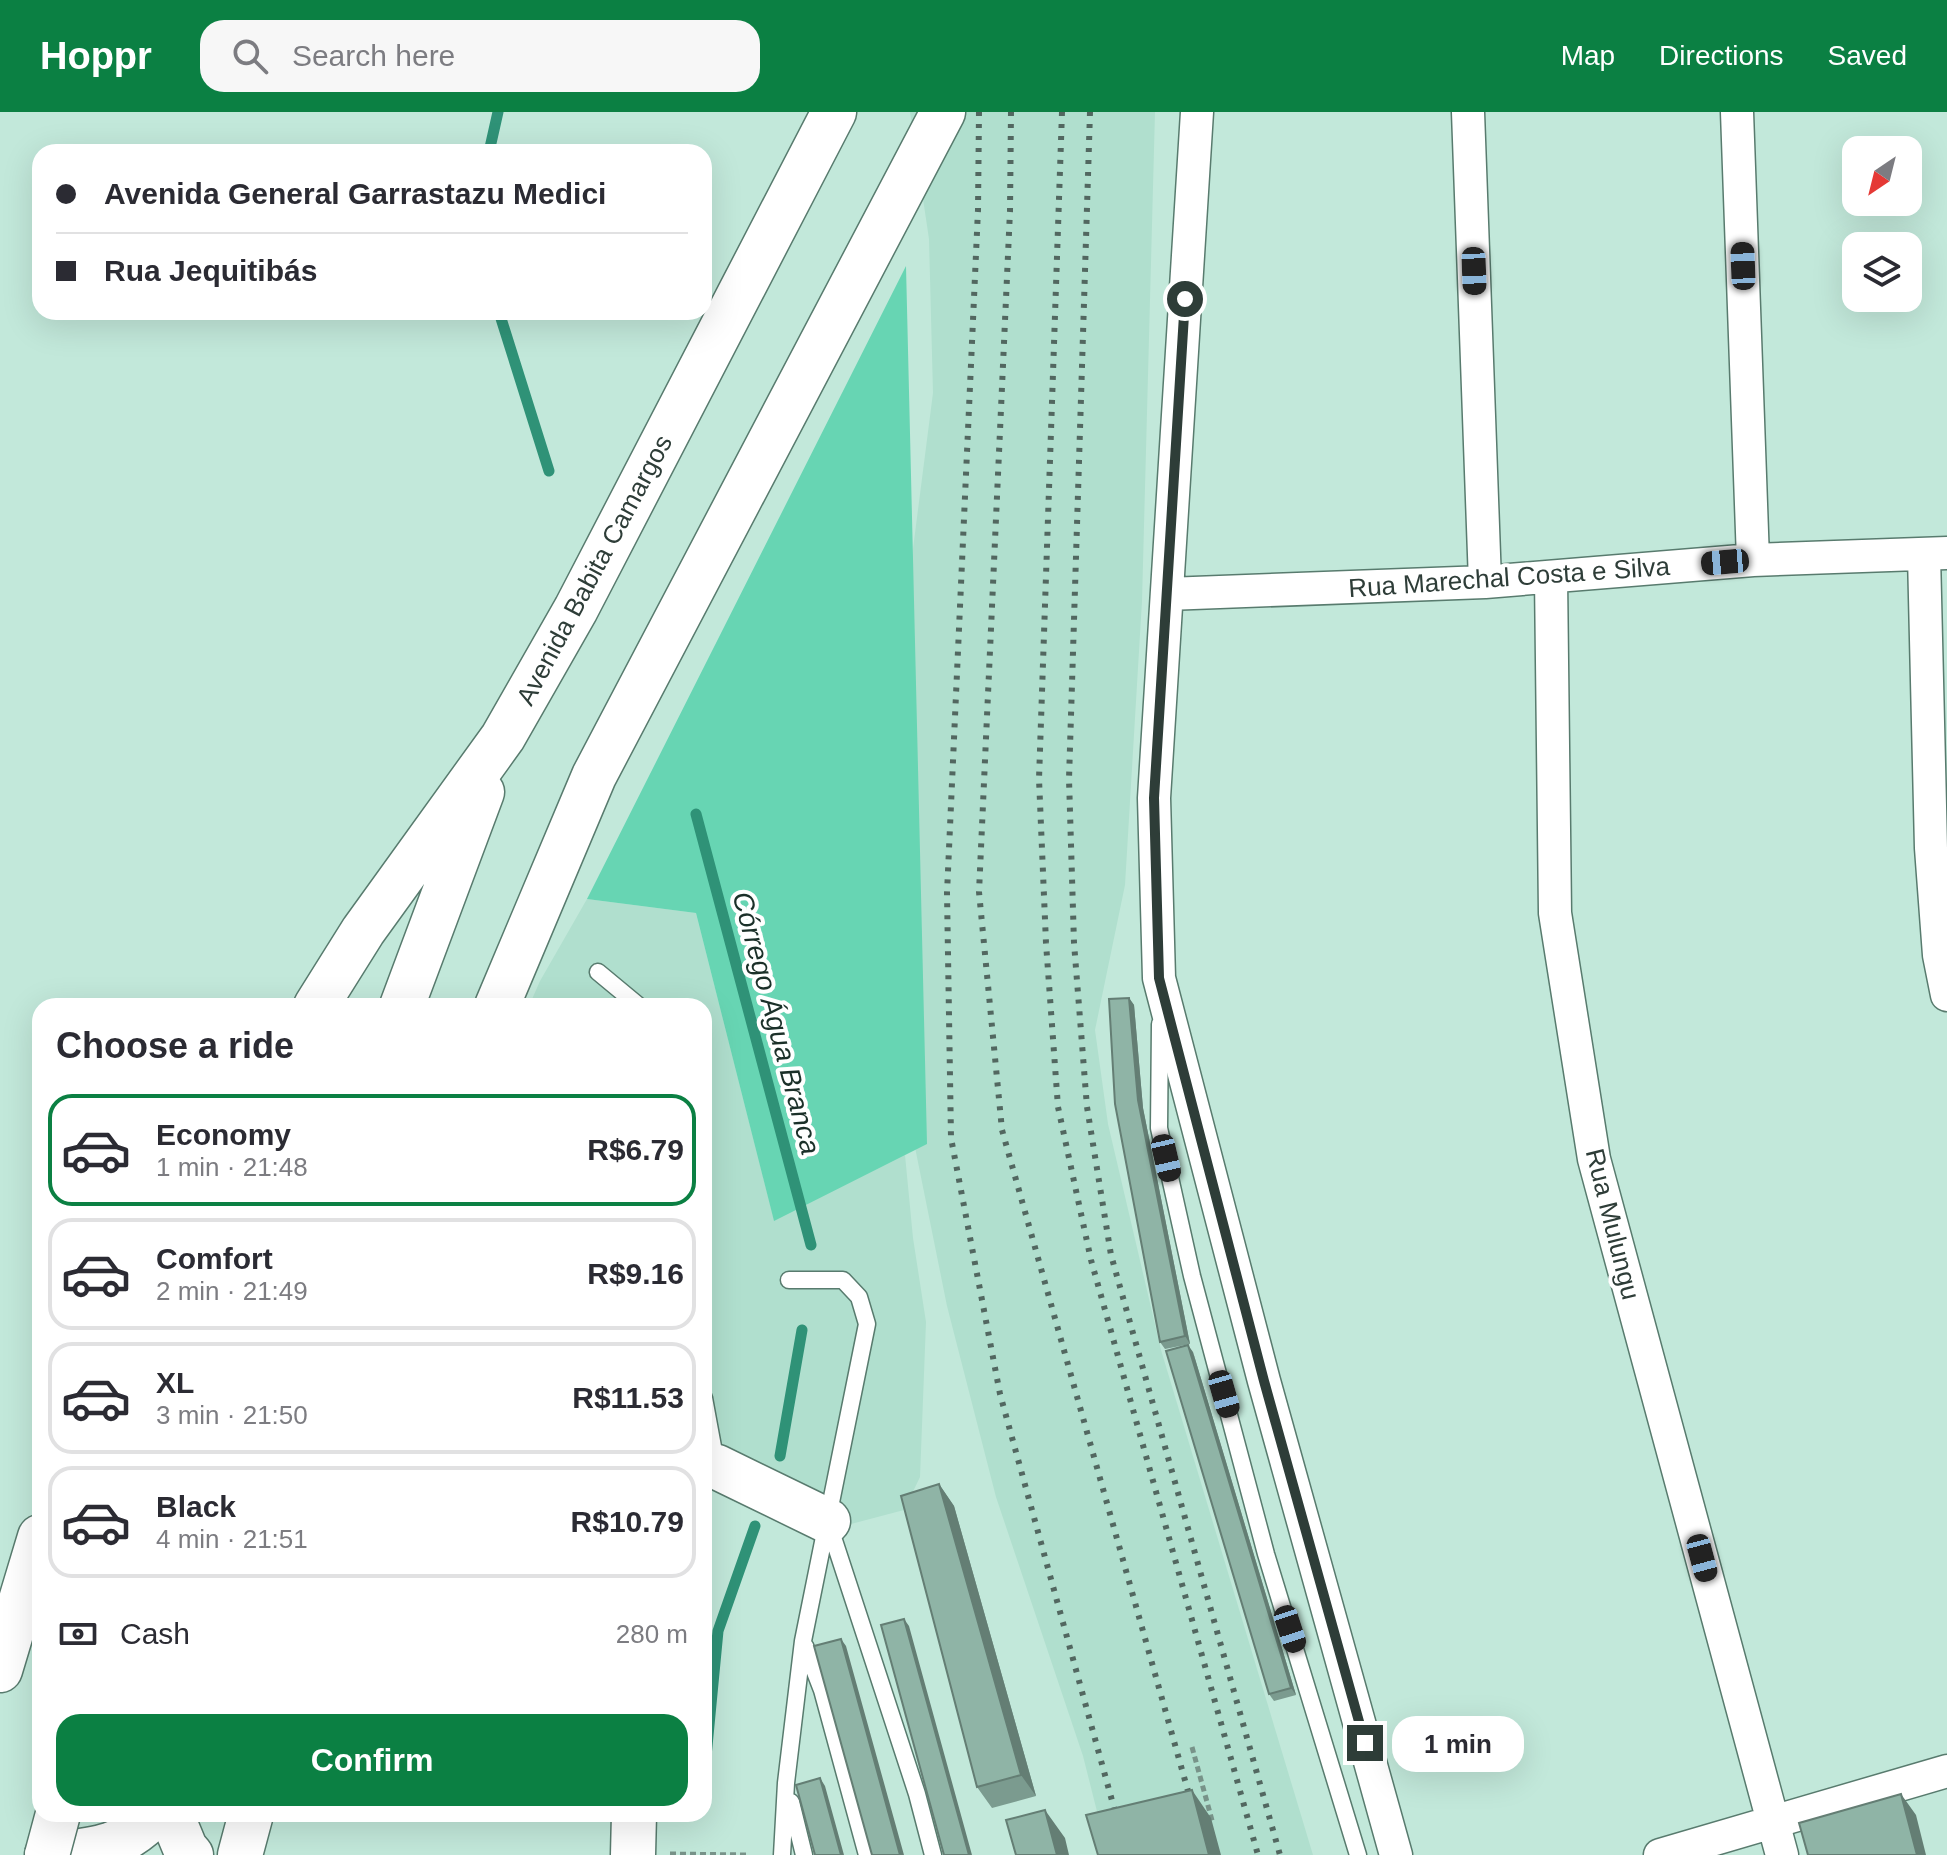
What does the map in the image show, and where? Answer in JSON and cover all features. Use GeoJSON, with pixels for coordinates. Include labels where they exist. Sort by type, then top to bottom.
{"type":"FeatureCollection","features":[{"type":"Feature","properties":{"kind":"main road","name":"Avenida Babita Camargos"},"geometry":{"type":"LineString","coordinates":[[319,998],[363,931],[503,737],[576,609],[834,112]]}},
{"type":"Feature","properties":{"kind":"main road"},"geometry":{"type":"LineString","coordinates":[[500,998],[594,776],[943,112]]}},
{"type":"Feature","properties":{"kind":"main road"},"geometry":{"type":"LineString","coordinates":[[405,998],[503,737]]}},
{"type":"Feature","properties":{"kind":"main road"},"geometry":{"type":"LineString","coordinates":[[712,1474],[828,1521]]}},
{"type":"Feature","properties":{"kind":"main road"},"geometry":{"type":"LineString","coordinates":[[0,1670],[32,1564]]}},
{"type":"Feature","properties":{"kind":"main road"},"geometry":{"type":"LineString","coordinates":[[56,1822],[47,1855],[114,1845],[148,1822]]}},
{"type":"Feature","properties":{"kind":"main road"},"geometry":{"type":"LineString","coordinates":[[174,1822],[191,1855]]}},
{"type":"Feature","properties":{"kind":"main road"},"geometry":{"type":"LineString","coordinates":[[240,1855],[249,1822]]}},
{"type":"Feature","properties":{"kind":"main road"},"geometry":{"type":"LineString","coordinates":[[632,1855],[634,1822]]}},
{"type":"Feature","properties":{"kind":"street"},"geometry":{"type":"LineString","coordinates":[[1197,112],[1154,798],[1159,978],[1260,1365],[1396,1855]]}},
{"type":"Feature","properties":{"kind":"street"},"geometry":{"type":"LineString","coordinates":[[1468,112],[1485,582]]}},
{"type":"Feature","properties":{"kind":"street"},"geometry":{"type":"LineString","coordinates":[[1737,112],[1753,560]]}},
{"type":"Feature","properties":{"kind":"street"},"geometry":{"type":"LineString","coordinates":[[1936,554],[1931,848],[1939,955],[1947,995]]}},
{"type":"Feature","properties":{"kind":"street","name":"Rua Marechal Costa e Silva"},"geometry":{"type":"LineString","coordinates":[[1167,594],[1485,582],[1753,560],[1936,554]]}},
{"type":"Feature","properties":{"kind":"street","name":"Rua Mulungu"},"geometry":{"type":"LineString","coordinates":[[1551,577],[1555,913],[1594,1159],[1782,1855]]}},
{"type":"Feature","properties":{"kind":"street"},"geometry":{"type":"LineString","coordinates":[[1660,1855],[1947,1771]]}},
{"type":"Feature","properties":{"kind":"lane"},"geometry":{"type":"LineString","coordinates":[[598,972],[629,998]]}},
{"type":"Feature","properties":{"kind":"lane"},"geometry":{"type":"LineString","coordinates":[[1159,978],[1159,1128],[1192,1276],[1266,1554],[1358,1855]]}},
{"type":"Feature","properties":{"kind":"lane"},"geometry":{"type":"LineString","coordinates":[[782,1855],[786,1783],[803,1641],[867,1324],[859,1297],[843,1280],[789,1280]]}},
{"type":"Feature","properties":{"kind":"lane"},"geometry":{"type":"LineString","coordinates":[[828,1521],[917,1794],[933,1855]]}},
{"type":"Feature","properties":{"kind":"lane"},"geometry":{"type":"LineString","coordinates":[[803,1641],[822,1690],[867,1855]]}},
{"type":"Feature","properties":{"kind":"lane"},"geometry":{"type":"LineString","coordinates":[[786,1783],[804,1855]]}},
{"type":"Feature","properties":{"kind":"path"},"geometry":{"type":"LineString","coordinates":[[1192,1747],[1215,1831]]}},
{"type":"Feature","properties":{"kind":"path"},"geometry":{"type":"LineString","coordinates":[[632,1855],[749,1855]]}},
{"type":"Feature","properties":{"kind":"shaded area"},"geometry":{"type":"Polygon","coordinates":[[[910,112],[1155,112],[1142,601],[1125,885],[1095,1030],[1108,1124],[1161,1350],[1313,1855],[1108,1855],[1083,1756],[996,1497],[947,1306],[899,1068],[897,673],[933,393],[929,239],[910,112]]]}},
{"type":"Feature","properties":{"kind":"shaded area"},"geometry":{"type":"Polygon","coordinates":[[[587,899],[696,913],[774,1220],[905,1155],[913,1238],[926,1322],[920,1477],[904,1510],[851,1524],[798,1492],[712,1454],[712,998],[533,998],[587,899]]]}},
{"type":"Feature","properties":{"kind":"green space"},"geometry":{"type":"Polygon","coordinates":[[[906,266],[927,1144],[774,1221],[696,913],[587,899],[906,266]]]}},
{"type":"Feature","properties":{"kind":"building"},"geometry":{"type":"Polygon","coordinates":[[[1129,998],[1138,1100],[1185,1336],[1160,1342],[1115,1104],[1109,999],[1129,998]]]}},
{"type":"Feature","properties":{"kind":"building"},"geometry":{"type":"Polygon","coordinates":[[[1188,1345],[1291,1688],[1269,1694],[1166,1351],[1188,1345]]]}},
{"type":"Feature","properties":{"kind":"building"},"geometry":{"type":"Polygon","coordinates":[[[939,1484],[1021,1775],[977,1787],[901,1496],[939,1484]]]}},
{"type":"Feature","properties":{"kind":"building"},"geometry":{"type":"Polygon","coordinates":[[[904,1619],[969,1855],[944,1855],[881,1625],[904,1619]]]}},
{"type":"Feature","properties":{"kind":"building"},"geometry":{"type":"Polygon","coordinates":[[[841,1639],[900,1855],[872,1855],[814,1646],[841,1639]]]}},
{"type":"Feature","properties":{"kind":"building"},"geometry":{"type":"Polygon","coordinates":[[[820,1778],[841,1855],[815,1855],[796,1785],[820,1778]]]}},
{"type":"Feature","properties":{"kind":"building"},"geometry":{"type":"Polygon","coordinates":[[[1192,1790],[1209,1855],[1098,1855],[1086,1815],[1192,1790]]]}},
{"type":"Feature","properties":{"kind":"building"},"geometry":{"type":"Polygon","coordinates":[[[1901,1794],[1917,1855],[1808,1855],[1799,1823],[1901,1794]]]}},
{"type":"Feature","properties":{"kind":"building"},"geometry":{"type":"Polygon","coordinates":[[[1045,1810],[1057,1855],[1016,1855],[1006,1820],[1045,1810]]]}},
{"type":"Feature","properties":{"kind":"waterway","name":"Córrego Água Branca"},"geometry":{"type":"LineString","coordinates":[[491,144],[498,112]]}},
{"type":"Feature","properties":{"kind":"waterway","name":"Córrego Água Branca"},"geometry":{"type":"LineString","coordinates":[[502,320],[549,471]]}},
{"type":"Feature","properties":{"kind":"waterway","name":"Córrego Água Branca"},"geometry":{"type":"LineString","coordinates":[[696,814],[811,1245]]}},
{"type":"Feature","properties":{"kind":"waterway","name":"Córrego Água Branca"},"geometry":{"type":"LineString","coordinates":[[780,1456],[802,1330]]}},
{"type":"Feature","properties":{"kind":"waterway","name":"Córrego Água Branca"},"geometry":{"type":"LineString","coordinates":[[712,1694],[718,1631],[755,1526]]}},
{"type":"Feature","properties":{"kind":"railway"},"geometry":{"type":"LineString","coordinates":[[979,112],[978,210],[947,893],[951,1138],[1000,1394],[1127,1855]]}},
{"type":"Feature","properties":{"kind":"railway"},"geometry":{"type":"LineString","coordinates":[[1011,112],[1010,211],[979,892],[1002,1130],[1206,1855]]}},
{"type":"Feature","properties":{"kind":"railway"},"geometry":{"type":"LineString","coordinates":[[1062,112],[1039,779],[1046,943],[1058,1107],[1091,1260],[1258,1855]]}},
{"type":"Feature","properties":{"kind":"railway"},"geometry":{"type":"LineString","coordinates":[[1090,112],[1069,779],[1074,943],[1087,1107],[1111,1255],[1280,1855]]}},
{"type":"Feature","properties":{"kind":"route"},"geometry":{"type":"LineString","coordinates":[[1185,299],[1154,798],[1159,978],[1264,1381],[1365,1743]]}}]}
